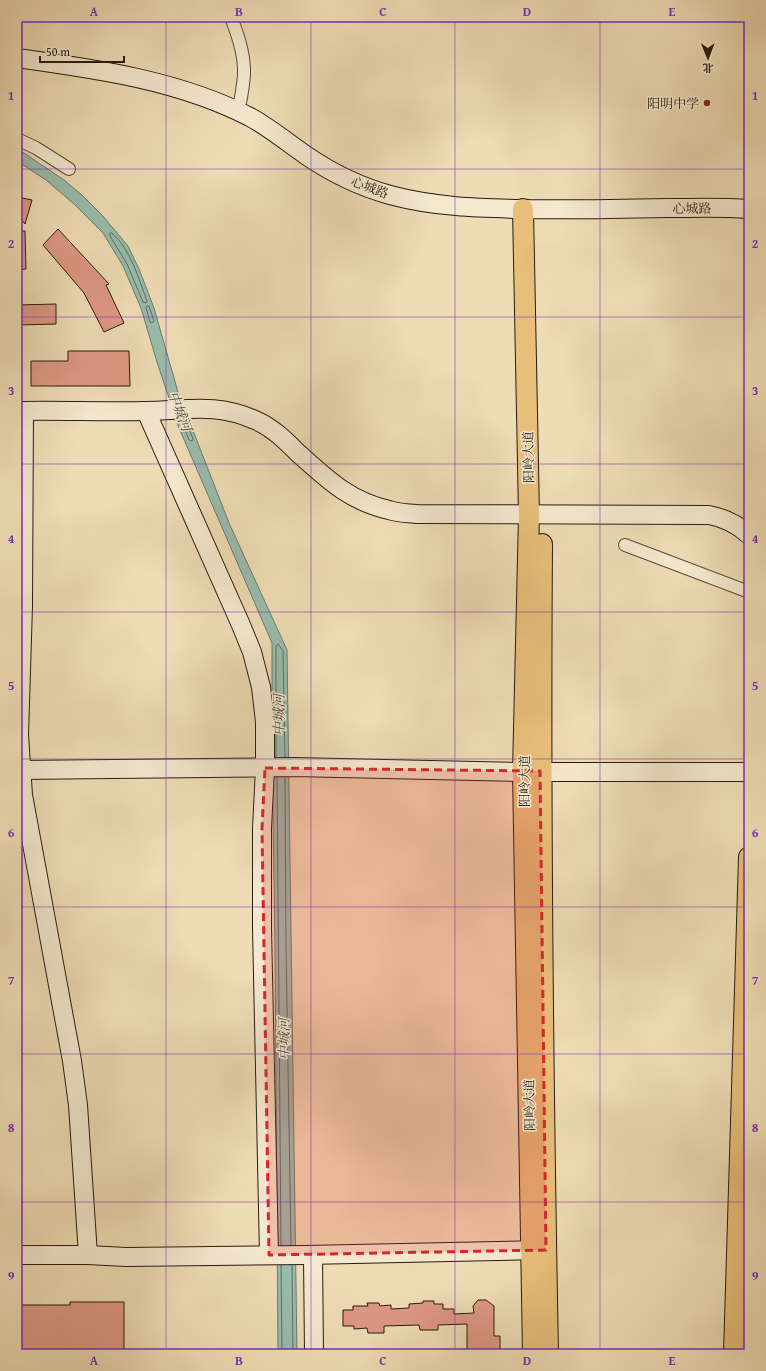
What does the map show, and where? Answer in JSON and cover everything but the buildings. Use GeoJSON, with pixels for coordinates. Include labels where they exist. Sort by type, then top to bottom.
{"type":"FeatureCollection","features":[{"type":"Feature","properties":{"kind":"main road","name":"阳岭大道"},"geometry":{"type":"LineString","coordinates":[[530,209],[535,515],[532,772],[539,1250],[548,1354]]}},
{"type":"Feature","properties":{"kind":"main road"},"geometry":{"type":"LineString","coordinates":[[734,1354],[749,857]]}},
{"type":"Feature","properties":{"kind":"main road","name":"阳岭大道"},"geometry":{"type":"LineString","coordinates":[[533,1354],[539,1250]]}},
{"type":"Feature","properties":{"kind":"main road"},"geometry":{"type":"LineString","coordinates":[[748,1354],[749,1332]]}},
{"type":"Feature","properties":{"kind":"street"},"geometry":{"type":"LineString","coordinates":[[231,17],[242,52],[244,67],[244,83],[238,112]]}},
{"type":"Feature","properties":{"kind":"street","name":"心城路"},"geometry":{"type":"LineString","coordinates":[[17,58],[104,71],[189,92],[224,105],[263,125],[308,157],[361,185],[387,194],[439,205],[474,208],[530,209],[749,209]]}},
{"type":"Feature","properties":{"kind":"street"},"geometry":{"type":"LineString","coordinates":[[17,139],[36,148],[69,169]]}},
{"type":"Feature","properties":{"kind":"street"},"geometry":{"type":"LineString","coordinates":[[88,1255],[78,1105],[72,1061],[19,770],[23,606],[21,411],[146,411],[213,408],[234,412],[256,420],[274,431],[328,480],[345,493],[365,503],[389,511],[416,514],[709,515],[721,517],[735,523],[749,535]]}},
{"type":"Feature","properties":{"kind":"street"},"geometry":{"type":"LineString","coordinates":[[146,411],[241,625],[252,652],[261,687],[265,722],[266,768],[262,828],[262,929],[269,1255]]}},
{"type":"Feature","properties":{"kind":"street"},"geometry":{"type":"LineString","coordinates":[[625,545],[749,592]]}},
{"type":"Feature","properties":{"kind":"street"},"geometry":{"type":"LineString","coordinates":[[19,770],[294,767],[532,772],[749,772]]}},
{"type":"Feature","properties":{"kind":"street"},"geometry":{"type":"LineString","coordinates":[[17,1256],[88,1255],[126,1257],[309,1255],[539,1250]]}},
{"type":"Feature","properties":{"kind":"street"},"geometry":{"type":"LineString","coordinates":[[309,1255],[314,1354]]}},
{"type":"Feature","properties":{"kind":"highlighted area"},"geometry":{"type":"Polygon","coordinates":[[[265,768],[540,771],[546,1250],[269,1255],[262,828],[265,768]]]}},
{"type":"Feature","properties":{"kind":"water","name":"中城河"},"geometry":{"type":"Polygon","coordinates":[[[17,150],[24,153],[64,180],[83,196],[102,215],[128,246],[139,269],[154,308],[178,392],[229,523],[287,650],[297,1354],[278,1354],[272,643],[179,428],[141,308],[123,266],[103,233],[74,204],[46,180],[17,161],[17,150]]]}},
{"type":"Feature","properties":{"kind":"place","name":"阳明中学"},"geometry":{"type":"Point","coordinates":[707,103]}}]}
